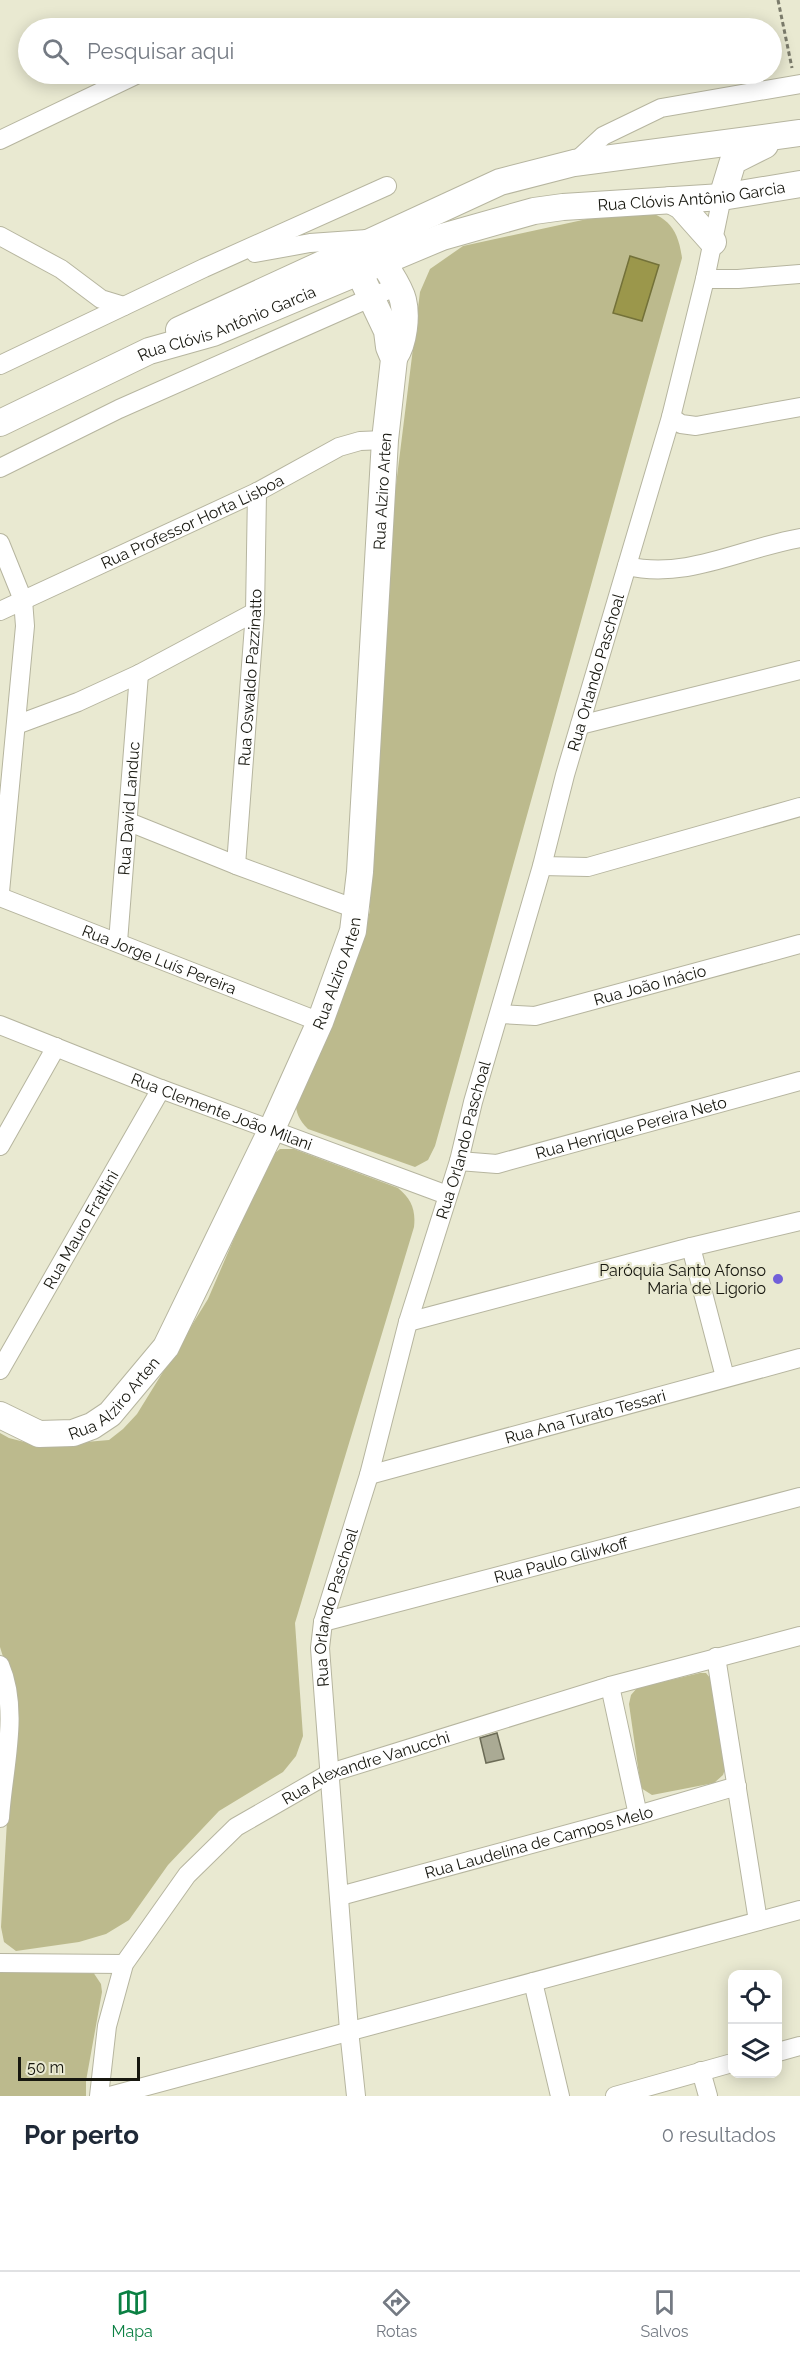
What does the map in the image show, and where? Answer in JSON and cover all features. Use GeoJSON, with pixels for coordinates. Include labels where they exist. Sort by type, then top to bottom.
{"type":"FeatureCollection","features":[{"type":"Feature","properties":{"kind":"main road","name":"Rua Clóvis Antônio Garcia"},"geometry":{"type":"LineString","coordinates":[[149,351],[213,333],[371,254],[500,182],[574,163],[793,134]]}},
{"type":"Feature","properties":{"kind":"main road"},"geometry":{"type":"LineString","coordinates":[[722,197],[734,161],[793,134]]}},
{"type":"Feature","properties":{"kind":"main road","name":"Rua Clóvis Antônio Garcia"},"geometry":{"type":"LineString","coordinates":[[149,351],[168,336],[335,257],[371,254],[534,211],[563,207],[722,197],[800,184]]}},
{"type":"Feature","properties":{"kind":"main road"},"geometry":{"type":"LineString","coordinates":[[670,200],[681,206],[713,242]]}},
{"type":"Feature","properties":{"kind":"main road"},"geometry":{"type":"LineString","coordinates":[[397,286],[442,237]]}},
{"type":"Feature","properties":{"kind":"main road","name":"Rua Alziro Arten"},"geometry":{"type":"LineString","coordinates":[[371,254],[397,286],[403,300],[404,334],[401,349],[394,359]]}},
{"type":"Feature","properties":{"kind":"main road","name":"Rua Alziro Arten"},"geometry":{"type":"LineString","coordinates":[[0,1415],[39,1434],[74,1433],[92,1426],[110,1414],[166,1347],[271,1131],[320,1022],[354,931],[360,872],[385,440],[394,359],[387,331],[373,296],[371,254]]}},
{"type":"Feature","properties":{"kind":"main road"},"geometry":{"type":"LineString","coordinates":[[0,423],[149,351]]}},
{"type":"Feature","properties":{"kind":"street"},"geometry":{"type":"LineString","coordinates":[[0,140],[117,84]]}},
{"type":"Feature","properties":{"kind":"street"},"geometry":{"type":"LineString","coordinates":[[574,163],[603,136],[661,108],[798,84]]}},
{"type":"Feature","properties":{"kind":"street"},"geometry":{"type":"LineString","coordinates":[[0,365],[204,268],[387,186]]}},
{"type":"Feature","properties":{"kind":"street","name":"Rua Orlando Paschoal"},"geometry":{"type":"LineString","coordinates":[[356,2096],[320,1648],[323,1623],[369,1475],[408,1322],[459,1161],[473,1102],[500,1014],[580,725],[671,417],[705,279],[722,197]]}},
{"type":"Feature","properties":{"kind":"street"},"geometry":{"type":"LineString","coordinates":[[0,236],[61,269],[101,299],[124,306]]}},
{"type":"Feature","properties":{"kind":"street"},"geometry":{"type":"LineString","coordinates":[[204,268],[231,258],[310,243],[371,254]]}},
{"type":"Feature","properties":{"kind":"street"},"geometry":{"type":"LineString","coordinates":[[705,279],[800,274]]}},
{"type":"Feature","properties":{"kind":"street"},"geometry":{"type":"LineString","coordinates":[[0,468],[119,409],[397,286]]}},
{"type":"Feature","properties":{"kind":"street"},"geometry":{"type":"LineString","coordinates":[[671,417],[681,424],[696,426],[800,407]]}},
{"type":"Feature","properties":{"kind":"street","name":"Rua Professor Horta Lisboa"},"geometry":{"type":"LineString","coordinates":[[0,611],[257,492],[339,447],[360,441],[385,440]]}},
{"type":"Feature","properties":{"kind":"street","name":"Rua Oswaldo Pazzinatto"},"geometry":{"type":"LineString","coordinates":[[236,865],[255,612],[257,492]]}},
{"type":"Feature","properties":{"kind":"street"},"geometry":{"type":"LineString","coordinates":[[627,566],[658,571],[680,569],[800,538]]}},
{"type":"Feature","properties":{"kind":"street"},"geometry":{"type":"LineString","coordinates":[[0,543],[23,600],[25,626],[0,892]]}},
{"type":"Feature","properties":{"kind":"street"},"geometry":{"type":"LineString","coordinates":[[16,725],[78,702],[139,674],[255,612]]}},
{"type":"Feature","properties":{"kind":"street"},"geometry":{"type":"LineString","coordinates":[[580,725],[800,670]]}},
{"type":"Feature","properties":{"kind":"street","name":"Rua David Landuc"},"geometry":{"type":"LineString","coordinates":[[118,942],[139,674]]}},
{"type":"Feature","properties":{"kind":"street"},"geometry":{"type":"LineString","coordinates":[[542,866],[588,867],[800,807]]}},
{"type":"Feature","properties":{"kind":"street"},"geometry":{"type":"LineString","coordinates":[[129,822],[236,865],[356,909]]}},
{"type":"Feature","properties":{"kind":"street","name":"Rua Jorge Luís Pereira"},"geometry":{"type":"LineString","coordinates":[[0,897],[320,1022]]}},
{"type":"Feature","properties":{"kind":"street","name":"Rua João Inácio"},"geometry":{"type":"LineString","coordinates":[[500,1014],[535,1016],[800,944]]}},
{"type":"Feature","properties":{"kind":"street","name":"Rua Clemente João Milani"},"geometry":{"type":"LineString","coordinates":[[0,1025],[271,1131],[447,1195]]}},
{"type":"Feature","properties":{"kind":"street"},"geometry":{"type":"LineString","coordinates":[[0,1146],[56,1047]]}},
{"type":"Feature","properties":{"kind":"street","name":"Rua Henrique Pereira Neto"},"geometry":{"type":"LineString","coordinates":[[459,1161],[497,1164],[800,1081]]}},
{"type":"Feature","properties":{"kind":"street","name":"Rua Mauro Frattini"},"geometry":{"type":"LineString","coordinates":[[0,1370],[162,1089]]}},
{"type":"Feature","properties":{"kind":"street"},"geometry":{"type":"LineString","coordinates":[[408,1322],[691,1246],[800,1221]]}},
{"type":"Feature","properties":{"kind":"street"},"geometry":{"type":"LineString","coordinates":[[691,1246],[725,1377]]}},
{"type":"Feature","properties":{"kind":"street","name":"Rua Ana Turato Tessari"},"geometry":{"type":"LineString","coordinates":[[369,1475],[800,1358]]}},
{"type":"Feature","properties":{"kind":"street","name":"Rua Paulo Gliwkoff"},"geometry":{"type":"LineString","coordinates":[[323,1623],[800,1497]]}},
{"type":"Feature","properties":{"kind":"street","name":"Rua Alexandre Vanucchi"},"geometry":{"type":"LineString","coordinates":[[99,2096],[107,2026],[124,1964],[187,1875],[236,1827],[330,1773],[610,1686],[800,1636]]}},
{"type":"Feature","properties":{"kind":"street"},"geometry":{"type":"LineString","coordinates":[[716,1657],[758,1921]]}},
{"type":"Feature","properties":{"kind":"street"},"geometry":{"type":"LineString","coordinates":[[0,1665],[8,1694],[0,1818]]}},
{"type":"Feature","properties":{"kind":"street"},"geometry":{"type":"LineString","coordinates":[[610,1686],[639,1815]]}},
{"type":"Feature","properties":{"kind":"street","name":"Rua Laudelina de Campos Melo"},"geometry":{"type":"LineString","coordinates":[[340,1896],[737,1786]]}},
{"type":"Feature","properties":{"kind":"street"},"geometry":{"type":"LineString","coordinates":[[110,2096],[800,1910]]}},
{"type":"Feature","properties":{"kind":"street"},"geometry":{"type":"LineString","coordinates":[[0,1963],[124,1964]]}},
{"type":"Feature","properties":{"kind":"street"},"geometry":{"type":"LineString","coordinates":[[533,1983],[560,2096]]}},
{"type":"Feature","properties":{"kind":"street"},"geometry":{"type":"LineString","coordinates":[[782,2051],[800,2046]]}},
{"type":"Feature","properties":{"kind":"street"},"geometry":{"type":"LineString","coordinates":[[615,2096],[728,2064]]}},
{"type":"Feature","properties":{"kind":"street"},"geometry":{"type":"LineString","coordinates":[[701,2071],[708,2096]]}},
{"type":"Feature","properties":{"kind":"path"},"geometry":{"type":"LineString","coordinates":[[778,0],[798,84]]}},
{"type":"Feature","properties":{"kind":"shaded area"},"geometry":{"type":"Polygon","coordinates":[[[633,209],[654,214],[668,223],[677,237],[682,258],[435,1146],[428,1160],[415,1167],[308,1129],[299,1116],[295,1100],[365,932],[370,910],[369,886],[390,533],[420,292],[430,269],[463,246],[633,209]]]}},
{"type":"Feature","properties":{"kind":"shaded area"},"geometry":{"type":"Polygon","coordinates":[[[630,256],[659,265],[642,321],[613,313],[630,256]]]}},
{"type":"Feature","properties":{"kind":"shaded area"},"geometry":{"type":"Polygon","coordinates":[[[280,1149],[294,1149],[398,1188],[412,1205],[414,1215],[414,1227],[295,1623],[303,1736],[296,1756],[283,1772],[219,1811],[168,1865],[129,1920],[106,1934],[79,1942],[16,1951],[4,1942],[1,1927],[13,1714],[9,1676],[0,1647],[0,1433],[9,1438],[40,1446],[109,1440],[123,1429],[137,1414],[208,1299],[264,1169],[271,1156],[280,1149]]]}},
{"type":"Feature","properties":{"kind":"shaded area"},"geometry":{"type":"Polygon","coordinates":[[[706,1673],[710,1678],[725,1769],[723,1775],[714,1783],[652,1795],[641,1788],[629,1704],[631,1695],[637,1688],[706,1673]]]}},
{"type":"Feature","properties":{"kind":"shaded area"},"geometry":{"type":"Polygon","coordinates":[[[0,1970],[93,1972],[101,1984],[102,1992],[86,2081],[86,2096],[0,2096],[0,1970]]]}},
{"type":"Feature","properties":{"kind":"building"},"geometry":{"type":"Polygon","coordinates":[[[497,1733],[504,1759],[486,1763],[480,1738],[497,1733]]]}},
{"type":"Feature","properties":{"kind":"place","name":"Paróquia Santo Afonso Maria de Ligorio"},"geometry":{"type":"Point","coordinates":[778,1279]}}]}
